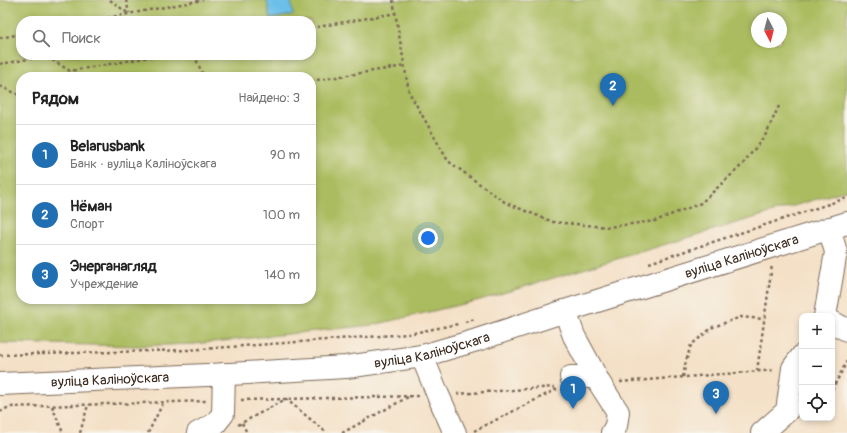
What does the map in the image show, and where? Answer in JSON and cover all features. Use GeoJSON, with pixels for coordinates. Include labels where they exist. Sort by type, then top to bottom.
{"type":"FeatureCollection","features":[{"type":"Feature","properties":{"kind":"main road","name":"вуліца Каліноўскага"},"geometry":{"type":"LineString","coordinates":[[0,384],[346,367],[422,356],[838,226]]}},
{"type":"Feature","properties":{"kind":"main road"},"geometry":{"type":"LineString","coordinates":[[826,313],[836,252],[838,226]]}},
{"type":"Feature","properties":{"kind":"main road"},"geometry":{"type":"LineString","coordinates":[[565,311],[574,336],[598,380],[618,412],[616,426],[612,433]]}},
{"type":"Feature","properties":{"kind":"main road"},"geometry":{"type":"LineString","coordinates":[[835,324],[847,330]]}},
{"type":"Feature","properties":{"kind":"main road"},"geometry":{"type":"LineString","coordinates":[[422,356],[455,433]]}},
{"type":"Feature","properties":{"kind":"main road"},"geometry":{"type":"LineString","coordinates":[[762,433],[787,411],[798,362]]}},
{"type":"Feature","properties":{"kind":"main road"},"geometry":{"type":"LineString","coordinates":[[198,433],[215,424],[223,414],[224,374]]}},
{"type":"Feature","properties":{"kind":"main road"},"geometry":{"type":"LineString","coordinates":[[571,377],[598,380]]}},
{"type":"Feature","properties":{"kind":"path"},"geometry":{"type":"LineString","coordinates":[[110,0],[129,14]]}},
{"type":"Feature","properties":{"kind":"path"},"geometry":{"type":"LineString","coordinates":[[126,0],[129,14]]}},
{"type":"Feature","properties":{"kind":"path"},"geometry":{"type":"LineString","coordinates":[[118,16],[203,0]]}},
{"type":"Feature","properties":{"kind":"path"},"geometry":{"type":"LineString","coordinates":[[393,0],[409,92],[448,161],[506,203],[553,222],[608,227],[655,221],[701,203],[743,164],[766,134],[779,106]]}},
{"type":"Feature","properties":{"kind":"path"},"geometry":{"type":"LineString","coordinates":[[316,27],[396,13]]}},
{"type":"Feature","properties":{"kind":"path"},"geometry":{"type":"LineString","coordinates":[[0,38],[16,35]]}},
{"type":"Feature","properties":{"kind":"path"},"geometry":{"type":"LineString","coordinates":[[0,64],[23,60]]}},
{"type":"Feature","properties":{"kind":"path"},"geometry":{"type":"LineString","coordinates":[[52,60],[70,71],[133,60]]}},
{"type":"Feature","properties":{"kind":"path"},"geometry":{"type":"LineString","coordinates":[[196,60],[202,72]]}},
{"type":"Feature","properties":{"kind":"path"},"geometry":{"type":"LineString","coordinates":[[316,80],[405,66]]}},
{"type":"Feature","properties":{"kind":"path"},"geometry":{"type":"LineString","coordinates":[[0,86],[16,94]]}},
{"type":"Feature","properties":{"kind":"path"},"geometry":{"type":"LineString","coordinates":[[647,264],[847,198]]}},
{"type":"Feature","properties":{"kind":"path"},"geometry":{"type":"LineString","coordinates":[[756,371],[773,261]]}},
{"type":"Feature","properties":{"kind":"path"},"geometry":{"type":"LineString","coordinates":[[683,377],[691,345],[713,327],[740,317],[764,319]]}},
{"type":"Feature","properties":{"kind":"path"},"geometry":{"type":"LineString","coordinates":[[0,355],[188,350],[408,334],[457,325],[479,318]]}},
{"type":"Feature","properties":{"kind":"path"},"geometry":{"type":"LineString","coordinates":[[835,385],[847,361]]}},
{"type":"Feature","properties":{"kind":"path"},"geometry":{"type":"LineString","coordinates":[[598,380],[683,377],[756,371],[798,362]]}},
{"type":"Feature","properties":{"kind":"path"},"geometry":{"type":"LineString","coordinates":[[0,412],[9,406],[411,396],[561,387],[470,433]]}},
{"type":"Feature","properties":{"kind":"path"},"geometry":{"type":"LineString","coordinates":[[342,433],[411,396]]}},
{"type":"Feature","properties":{"kind":"path"},"geometry":{"type":"LineString","coordinates":[[236,426],[286,399]]}},
{"type":"Feature","properties":{"kind":"path"},"geometry":{"type":"LineString","coordinates":[[286,399],[327,433]]}},
{"type":"Feature","properties":{"kind":"path"},"geometry":{"type":"LineString","coordinates":[[148,433],[163,403]]}},
{"type":"Feature","properties":{"kind":"path"},"geometry":{"type":"LineString","coordinates":[[80,433],[88,405]]}},
{"type":"Feature","properties":{"kind":"path"},"geometry":{"type":"LineString","coordinates":[[52,406],[63,433]]}},
{"type":"Feature","properties":{"kind":"path"},"geometry":{"type":"LineString","coordinates":[[242,423],[247,433]]}},
{"type":"Feature","properties":{"kind":"green space"},"geometry":{"type":"Polygon","coordinates":[[[0,0],[847,0],[847,190],[480,300],[373,325],[194,344],[136,346],[0,343],[0,0]]]}},
{"type":"Feature","properties":{"kind":"water"},"geometry":{"type":"Polygon","coordinates":[[[267,0],[291,0],[293,15],[270,16],[267,0]]]}},
{"type":"Feature","properties":{"kind":"place","name":"Нёман"},"geometry":{"type":"Point","coordinates":[613,106]}},
{"type":"Feature","properties":{"kind":"place","name":"Belarusbank"},"geometry":{"type":"Point","coordinates":[573,409]}},
{"type":"Feature","properties":{"kind":"place","name":"Энерганагляд"},"geometry":{"type":"Point","coordinates":[716,414]}}]}
